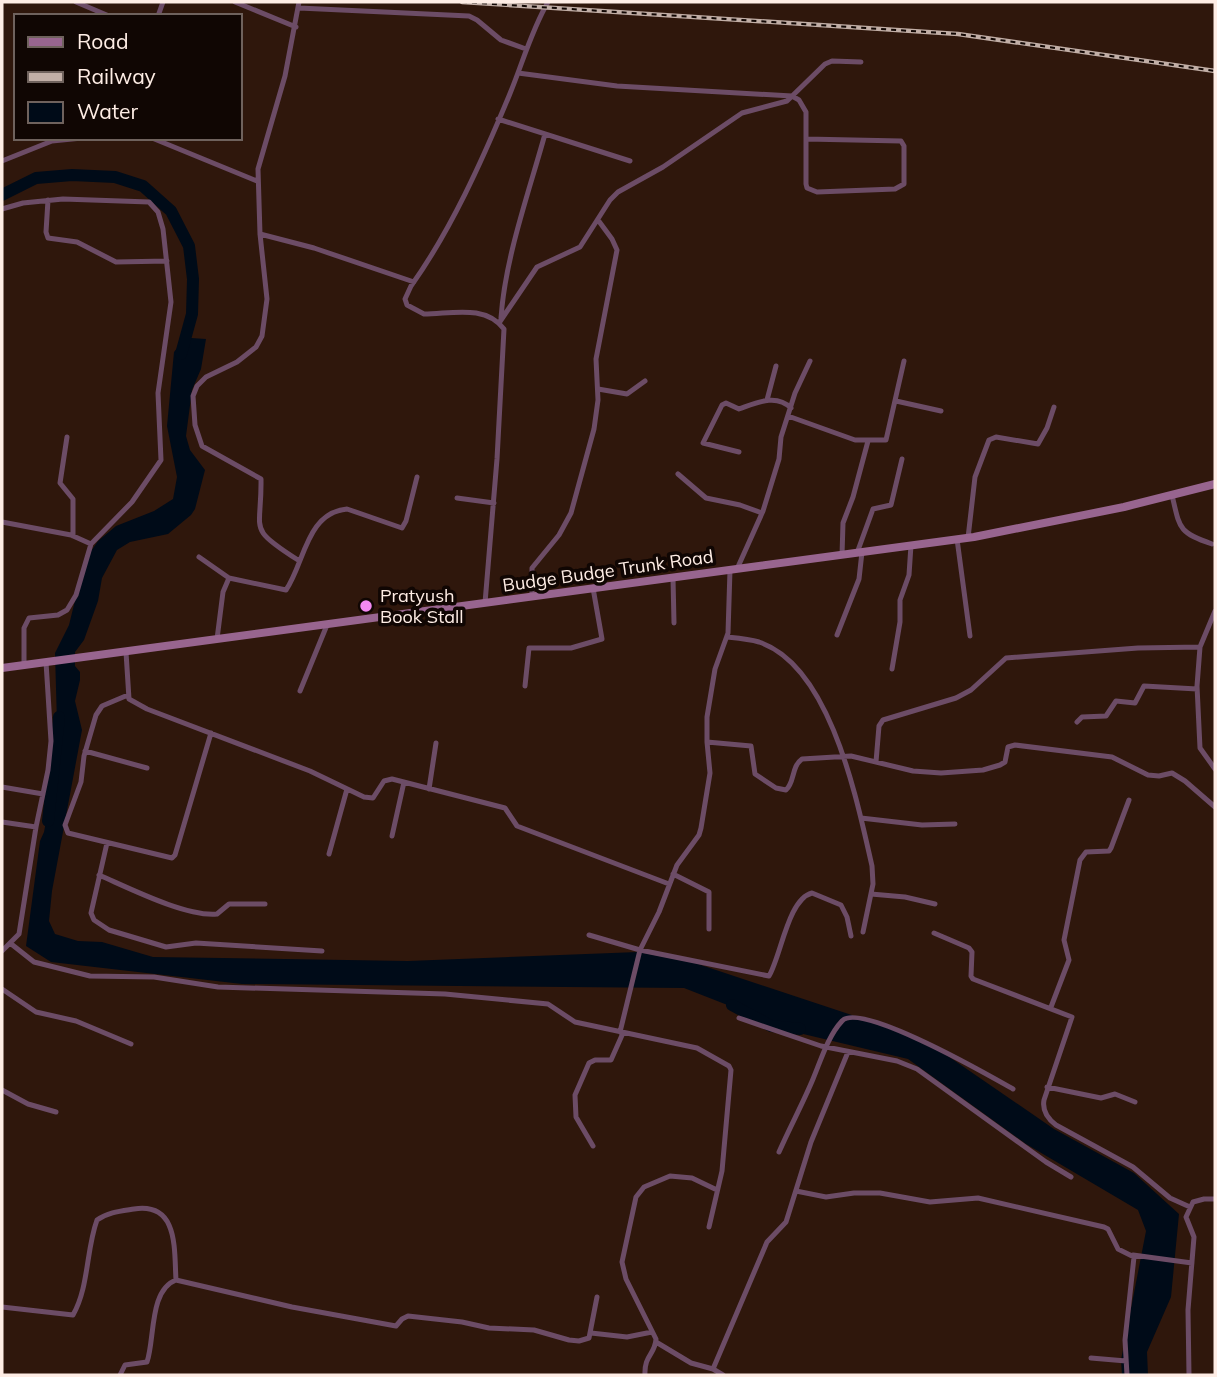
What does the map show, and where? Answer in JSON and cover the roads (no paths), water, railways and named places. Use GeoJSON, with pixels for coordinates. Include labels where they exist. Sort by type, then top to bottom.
{"type":"FeatureCollection","features":[{"type":"Feature","properties":{"kind":"main road","name":"Budge Budge Trunk Road"},"geometry":{"type":"LineString","coordinates":[[2,668],[968,538],[1125,508],[1215,484]]}},
{"type":"Feature","properties":{"kind":"street"},"geometry":{"type":"LineString","coordinates":[[76,2],[104,14]]}},
{"type":"Feature","properties":{"kind":"street"},"geometry":{"type":"LineString","coordinates":[[235,2],[296,27]]}},
{"type":"Feature","properties":{"kind":"street"},"geometry":{"type":"LineString","coordinates":[[500,321],[471,312],[416,312],[405,302],[454,216],[548,2]]}},
{"type":"Feature","properties":{"kind":"street"},"geometry":{"type":"LineString","coordinates":[[298,561],[272,544],[261,530],[258,514],[261,478],[236,466],[220,454],[206,450],[199,441],[193,405],[194,391],[201,382],[237,362],[260,342],[267,299],[260,234],[258,169],[285,76],[299,5],[469,16],[501,40],[526,49]]}},
{"type":"Feature","properties":{"kind":"street"},"geometry":{"type":"LineString","coordinates":[[500,321],[537,267],[580,247],[618,192],[663,167],[737,116],[780,104],[825,64],[832,61],[861,62]]}},
{"type":"Feature","properties":{"kind":"street"},"geometry":{"type":"LineString","coordinates":[[518,73],[617,86],[792,96],[799,100],[807,112],[806,139],[806,184],[810,190],[823,192],[895,189],[904,184],[904,146],[901,141],[806,139]]}},
{"type":"Feature","properties":{"kind":"street"},"geometry":{"type":"LineString","coordinates":[[498,120],[630,161]]}},
{"type":"Feature","properties":{"kind":"street"},"geometry":{"type":"LineString","coordinates":[[485,603],[504,334],[500,321],[502,304],[516,240],[545,134]]}},
{"type":"Feature","properties":{"kind":"street"},"geometry":{"type":"LineString","coordinates":[[2,161],[52,141],[62,140]]}},
{"type":"Feature","properties":{"kind":"street"},"geometry":{"type":"LineString","coordinates":[[157,140],[257,181]]}},
{"type":"Feature","properties":{"kind":"street"},"geometry":{"type":"LineString","coordinates":[[48,200],[48,238],[77,242],[116,262],[167,261]]}},
{"type":"Feature","properties":{"kind":"street"},"geometry":{"type":"LineString","coordinates":[[2,209],[48,200],[149,202],[155,206],[161,218],[171,302],[158,393],[161,460],[132,502],[91,544],[72,604],[63,613],[33,616],[26,624],[24,665]]}},
{"type":"Feature","properties":{"kind":"street"},"geometry":{"type":"LineString","coordinates":[[532,597],[532,568],[559,535],[571,513],[594,429],[598,389],[596,359],[617,250],[598,220]]}},
{"type":"Feature","properties":{"kind":"street"},"geometry":{"type":"LineString","coordinates":[[260,234],[350,259],[414,282]]}},
{"type":"Feature","properties":{"kind":"street"},"geometry":{"type":"LineString","coordinates":[[593,1146],[576,1117],[575,1095],[589,1063],[595,1060],[611,1060],[621,1033],[639,952],[681,858],[699,835],[710,773],[708,718],[715,669],[727,637],[733,569],[762,513],[779,459],[781,437],[790,408],[810,361]]}},
{"type":"Feature","properties":{"kind":"street"},"geometry":{"type":"LineString","coordinates":[[788,416],[855,440],[883,441],[888,438],[904,361]]}},
{"type":"Feature","properties":{"kind":"street"},"geometry":{"type":"LineString","coordinates":[[767,400],[775,366]]}},
{"type":"Feature","properties":{"kind":"street"},"geometry":{"type":"LineString","coordinates":[[598,389],[627,394],[645,381]]}},
{"type":"Feature","properties":{"kind":"street"},"geometry":{"type":"LineString","coordinates":[[739,452],[704,445],[720,406],[726,403],[739,410],[767,400],[780,401],[790,408]]}},
{"type":"Feature","properties":{"kind":"street"},"geometry":{"type":"LineString","coordinates":[[895,401],[941,411]]}},
{"type":"Feature","properties":{"kind":"street"},"geometry":{"type":"LineString","coordinates":[[968,538],[975,477],[989,440],[996,437],[1038,444],[1054,407]]}},
{"type":"Feature","properties":{"kind":"street"},"geometry":{"type":"LineString","coordinates":[[67,437],[60,483],[74,499],[73,536]]}},
{"type":"Feature","properties":{"kind":"street"},"geometry":{"type":"LineString","coordinates":[[842,555],[843,526],[868,441]]}},
{"type":"Feature","properties":{"kind":"street"},"geometry":{"type":"LineString","coordinates":[[837,635],[859,579],[859,552],[873,509],[891,505],[902,459]]}},
{"type":"Feature","properties":{"kind":"street"},"geometry":{"type":"LineString","coordinates":[[678,474],[706,498],[762,513]]}},
{"type":"Feature","properties":{"kind":"street"},"geometry":{"type":"LineString","coordinates":[[199,557],[229,578],[286,590],[320,519],[347,509],[398,528],[405,526],[417,477]]}},
{"type":"Feature","properties":{"kind":"street"},"geometry":{"type":"LineString","coordinates":[[1172,495],[1182,529],[1189,536],[1212,544]]}},
{"type":"Feature","properties":{"kind":"street"},"geometry":{"type":"LineString","coordinates":[[457,498],[494,503]]}},
{"type":"Feature","properties":{"kind":"street"},"geometry":{"type":"LineString","coordinates":[[2,523],[73,536],[91,544]]}},
{"type":"Feature","properties":{"kind":"street"},"geometry":{"type":"LineString","coordinates":[[957,539],[970,636]]}},
{"type":"Feature","properties":{"kind":"street"},"geometry":{"type":"LineString","coordinates":[[892,668],[900,622],[900,600],[909,575],[911,545]]}},
{"type":"Feature","properties":{"kind":"street"},"geometry":{"type":"LineString","coordinates":[[217,639],[223,592],[229,578]]}},
{"type":"Feature","properties":{"kind":"street"},"geometry":{"type":"LineString","coordinates":[[673,578],[674,623]]}},
{"type":"Feature","properties":{"kind":"street"},"geometry":{"type":"LineString","coordinates":[[524,686],[529,648],[571,649],[602,639],[593,588]]}},
{"type":"Feature","properties":{"kind":"street"},"geometry":{"type":"LineString","coordinates":[[1215,611],[1200,647],[1197,689],[1200,748],[1215,769]]}},
{"type":"Feature","properties":{"kind":"street"},"geometry":{"type":"LineString","coordinates":[[300,691],[327,625]]}},
{"type":"Feature","properties":{"kind":"street"},"geometry":{"type":"LineString","coordinates":[[727,637],[765,645],[797,670],[813,688],[836,733],[872,866],[871,894],[863,932]]}},
{"type":"Feature","properties":{"kind":"street"},"geometry":{"type":"LineString","coordinates":[[876,762],[879,726],[883,720],[963,695],[1006,659],[1138,648],[1200,647]]}},
{"type":"Feature","properties":{"kind":"street"},"geometry":{"type":"LineString","coordinates":[[126,652],[128,695],[133,702],[147,709],[310,771],[364,797],[373,798],[384,780],[392,779],[505,808],[517,826],[669,884]]}},
{"type":"Feature","properties":{"kind":"street"},"geometry":{"type":"LineString","coordinates":[[2,951],[19,934],[21,928],[51,741],[50,662]]}},
{"type":"Feature","properties":{"kind":"street"},"geometry":{"type":"LineString","coordinates":[[1077,722],[1082,717],[1106,716],[1116,701],[1135,703],[1144,686],[1197,689]]}},
{"type":"Feature","properties":{"kind":"street"},"geometry":{"type":"LineString","coordinates":[[128,695],[102,706],[92,727],[85,751],[81,782],[65,830],[73,835],[172,858],[211,733]]}},
{"type":"Feature","properties":{"kind":"street"},"geometry":{"type":"LineString","coordinates":[[707,742],[751,746],[755,774],[776,788],[786,790],[791,785],[798,761],[844,757],[941,774],[983,770],[1000,765],[1005,762],[1006,750],[1010,745],[1112,757],[1147,775],[1176,775],[1215,807]]}},
{"type":"Feature","properties":{"kind":"street"},"geometry":{"type":"LineString","coordinates":[[429,789],[436,743]]}},
{"type":"Feature","properties":{"kind":"street"},"geometry":{"type":"LineString","coordinates":[[85,751],[147,768]]}},
{"type":"Feature","properties":{"kind":"street"},"geometry":{"type":"LineString","coordinates":[[392,836],[404,782]]}},
{"type":"Feature","properties":{"kind":"street"},"geometry":{"type":"LineString","coordinates":[[2,787],[43,794]]}},
{"type":"Feature","properties":{"kind":"street"},"geometry":{"type":"LineString","coordinates":[[329,854],[347,789]]}},
{"type":"Feature","properties":{"kind":"street"},"geometry":{"type":"LineString","coordinates":[[1051,1007],[1069,960],[1064,940],[1080,860],[1086,852],[1109,851],[1129,800]]}},
{"type":"Feature","properties":{"kind":"street"},"geometry":{"type":"LineString","coordinates":[[861,818],[922,825],[955,824]]}},
{"type":"Feature","properties":{"kind":"street"},"geometry":{"type":"LineString","coordinates":[[2,822],[36,827]]}},
{"type":"Feature","properties":{"kind":"street"},"geometry":{"type":"LineString","coordinates":[[107,843],[91,914],[94,920],[108,930],[166,947],[196,943],[322,951]]}},
{"type":"Feature","properties":{"kind":"street"},"geometry":{"type":"LineString","coordinates":[[673,874],[709,892],[709,929]]}},
{"type":"Feature","properties":{"kind":"street"},"geometry":{"type":"LineString","coordinates":[[99,875],[181,908],[208,914],[217,914],[229,904],[265,904]]}},
{"type":"Feature","properties":{"kind":"street"},"geometry":{"type":"LineString","coordinates":[[589,935],[639,952],[769,976],[788,923],[801,899],[812,893],[841,905],[848,917],[851,936]]}},
{"type":"Feature","properties":{"kind":"street"},"geometry":{"type":"LineString","coordinates":[[871,894],[905,897],[935,904]]}},
{"type":"Feature","properties":{"kind":"street"},"geometry":{"type":"LineString","coordinates":[[934,933],[972,951],[973,979],[1070,1015],[1072,1019],[1043,1105],[1051,1121],[1133,1167],[1170,1198],[1190,1206]]}},
{"type":"Feature","properties":{"kind":"street"},"geometry":{"type":"LineString","coordinates":[[10,943],[34,962],[90,976],[155,977],[218,987],[478,996],[548,1004],[575,1022],[697,1048],[730,1067],[726,1138],[709,1227]]}},
{"type":"Feature","properties":{"kind":"street"},"geometry":{"type":"LineString","coordinates":[[2,989],[36,1012],[76,1021],[131,1044]]}},
{"type":"Feature","properties":{"kind":"street"},"geometry":{"type":"LineString","coordinates":[[779,1152],[827,1046],[842,1020],[854,1017],[909,1034],[1013,1089]]}},
{"type":"Feature","properties":{"kind":"street"},"geometry":{"type":"LineString","coordinates":[[739,1018],[827,1046],[897,1061],[917,1069],[1071,1177]]}},
{"type":"Feature","properties":{"kind":"street"},"geometry":{"type":"LineString","coordinates":[[713,1369],[766,1242],[774,1232],[784,1226],[811,1142],[848,1052]]}},
{"type":"Feature","properties":{"kind":"street"},"geometry":{"type":"LineString","coordinates":[[1047,1087],[1101,1098],[1115,1094],[1135,1102]]}},
{"type":"Feature","properties":{"kind":"street"},"geometry":{"type":"LineString","coordinates":[[2,1090],[28,1104],[56,1112]]}},
{"type":"Feature","properties":{"kind":"street"},"geometry":{"type":"LineString","coordinates":[[718,1190],[692,1178],[670,1176],[644,1187],[636,1197],[622,1262],[626,1279],[656,1342],[691,1363],[713,1369],[723,1375]]}},
{"type":"Feature","properties":{"kind":"street"},"geometry":{"type":"LineString","coordinates":[[796,1191],[827,1198],[854,1193],[893,1194],[930,1202],[978,1198],[1104,1227],[1108,1229],[1118,1249],[1133,1255],[1192,1263]]}},
{"type":"Feature","properties":{"kind":"street"},"geometry":{"type":"LineString","coordinates":[[1189,1375],[1188,1310],[1194,1237],[1186,1217],[1190,1206],[1197,1200],[1215,1199]]}},
{"type":"Feature","properties":{"kind":"street"},"geometry":{"type":"LineString","coordinates":[[2,1307],[73,1315],[83,1287],[88,1251],[97,1220],[114,1212],[139,1208],[156,1210],[167,1221],[173,1238],[176,1280]]}},
{"type":"Feature","properties":{"kind":"street"},"geometry":{"type":"LineString","coordinates":[[1127,1375],[1125,1329],[1135,1265],[1133,1255]]}},
{"type":"Feature","properties":{"kind":"street"},"geometry":{"type":"LineString","coordinates":[[120,1375],[125,1365],[148,1362],[156,1305],[167,1286],[176,1280],[292,1307],[388,1325],[396,1326],[408,1316],[489,1328],[534,1330],[569,1340],[584,1340],[591,1333],[597,1297]]}},
{"type":"Feature","properties":{"kind":"street"},"geometry":{"type":"LineString","coordinates":[[591,1333],[627,1337],[652,1332]]}},
{"type":"Feature","properties":{"kind":"street"},"geometry":{"type":"LineString","coordinates":[[645,1375],[645,1363],[656,1342]]}},
{"type":"Feature","properties":{"kind":"street"},"geometry":{"type":"LineString","coordinates":[[1091,1358],[1126,1361]]}},
{"type":"Feature","properties":{"kind":"water"},"geometry":{"type":"Polygon","coordinates":[[[206,339],[201,369],[192,390],[186,436],[190,450],[205,470],[195,509],[168,534],[130,542],[117,550],[102,578],[98,601],[84,640],[75,652],[75,666],[80,672],[80,680],[75,701],[82,730],[52,891],[49,921],[55,934],[78,941],[102,942],[153,957],[408,961],[638,952],[695,963],[915,1036],[1054,1129],[1134,1173],[1179,1214],[1171,1297],[1147,1352],[1148,1375],[1122,1375],[1121,1360],[1146,1231],[1138,1210],[1026,1144],[908,1059],[799,1033],[684,988],[242,984],[51,962],[26,946],[40,841],[58,759],[55,653],[69,625],[85,560],[98,541],[116,526],[154,511],[173,499],[177,477],[167,426],[174,352],[184,340],[206,339]]]}},
{"type":"Feature","properties":{"kind":"waterway"},"geometry":{"type":"LineString","coordinates":[[2,195],[36,178],[72,175],[115,177],[143,186],[171,211],[189,246],[193,279],[192,314],[181,354]]}},
{"type":"Feature","properties":{"kind":"waterway"},"geometry":{"type":"LineString","coordinates":[[48,821],[59,717]]}},
{"type":"Feature","properties":{"kind":"waterway"},"geometry":{"type":"LineString","coordinates":[[732,1005],[771,1026],[800,1029]]}},
{"type":"Feature","properties":{"kind":"railway"},"geometry":{"type":"LineString","coordinates":[[462,2],[958,34],[1215,71]]}},
{"type":"Feature","properties":{"kind":"place","name":"Pratyush Book Stall"},"geometry":{"type":"Point","coordinates":[366,606]}}]}
